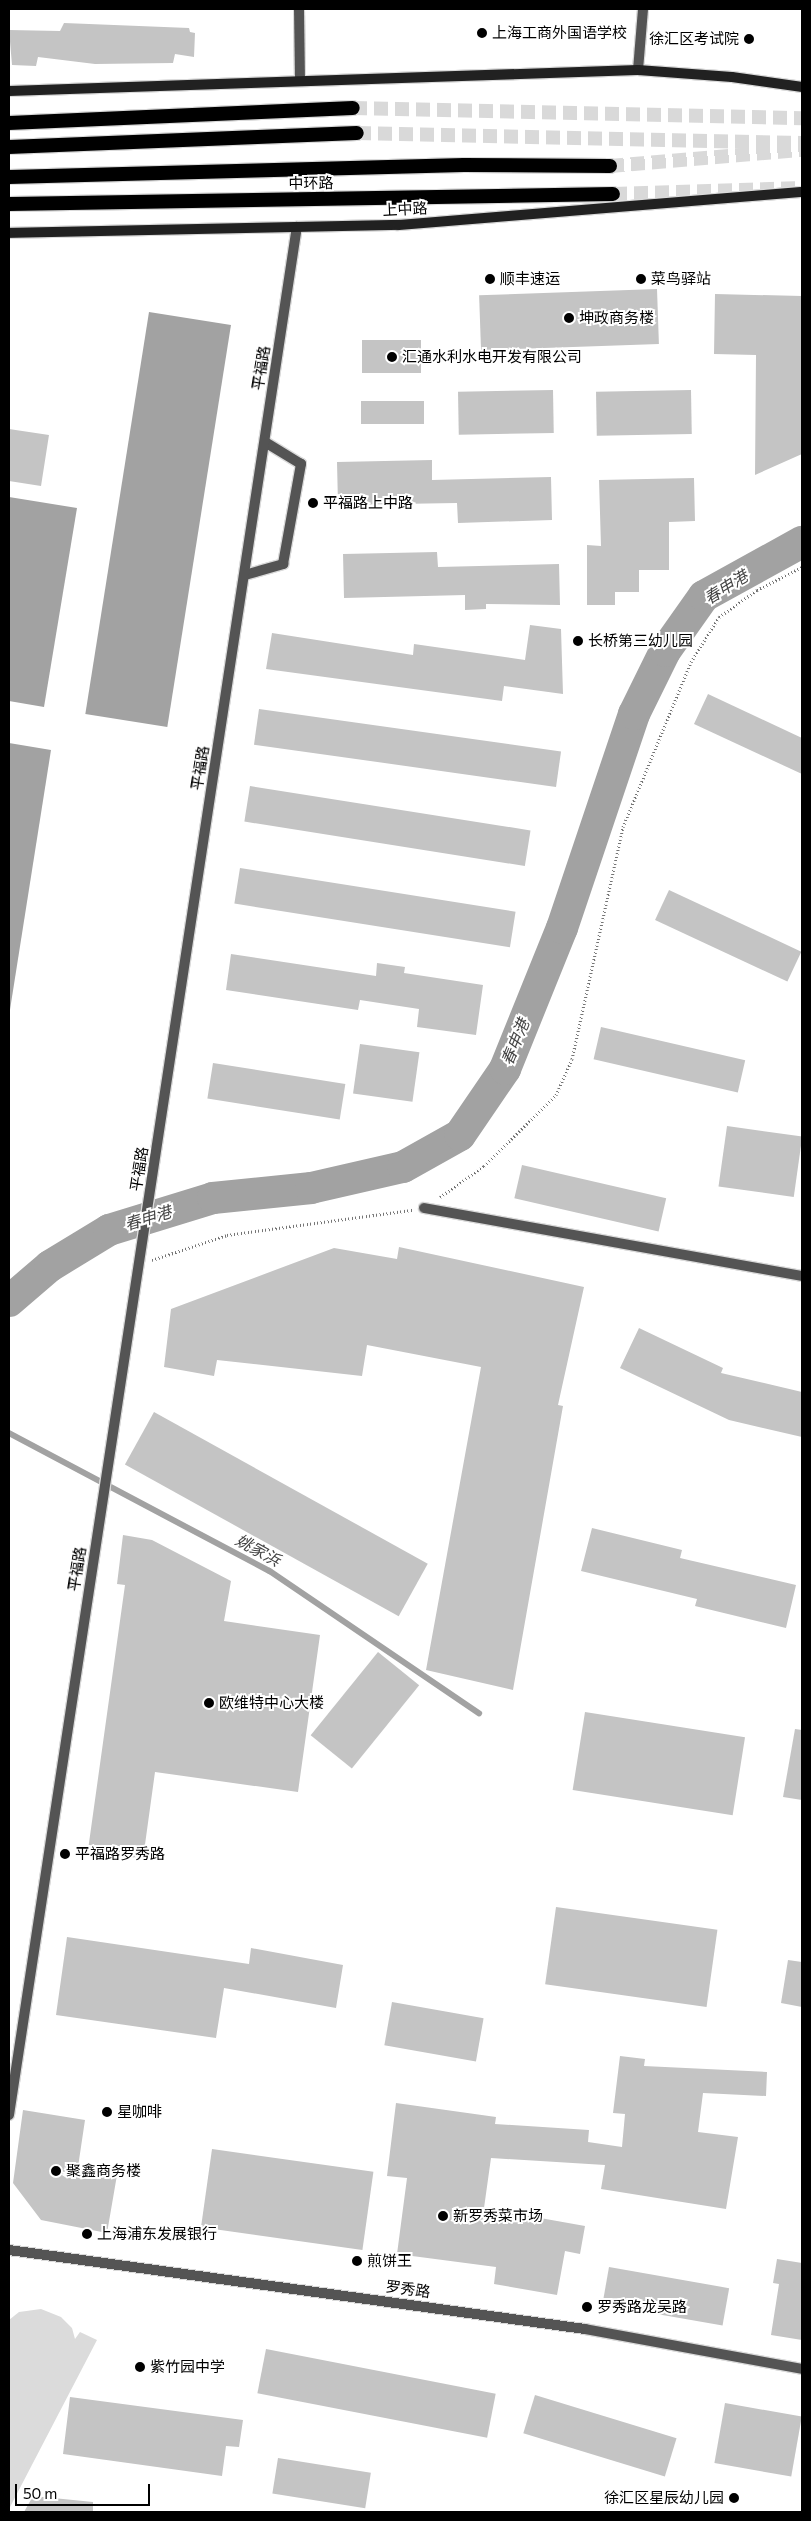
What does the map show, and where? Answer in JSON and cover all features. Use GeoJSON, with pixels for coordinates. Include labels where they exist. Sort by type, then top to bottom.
{"type":"FeatureCollection","features":[{"type":"Feature","properties":{"kind":"highway"},"geometry":{"type":"LineString","coordinates":[[9,123],[353,108]]}},
{"type":"Feature","properties":{"kind":"highway"},"geometry":{"type":"LineString","coordinates":[[9,147],[357,133]]}},
{"type":"Feature","properties":{"kind":"highway","name":"中环路"},"geometry":{"type":"LineString","coordinates":[[9,176],[464,165],[610,166]]}},
{"type":"Feature","properties":{"kind":"highway","name":"中环路"},"geometry":{"type":"LineString","coordinates":[[9,205],[614,194]]}},
{"type":"Feature","properties":{"kind":"main road"},"geometry":{"type":"LineString","coordinates":[[9,91],[638,70],[732,77],[802,87]]}},
{"type":"Feature","properties":{"kind":"main road","name":"上中路"},"geometry":{"type":"LineString","coordinates":[[9,233],[398,225],[802,192]]}},
{"type":"Feature","properties":{"kind":"street"},"geometry":{"type":"LineString","coordinates":[[299,9],[300,80]]}},
{"type":"Feature","properties":{"kind":"street"},"geometry":{"type":"LineString","coordinates":[[638,70],[643,9]]}},
{"type":"Feature","properties":{"kind":"street","name":"平福路"},"geometry":{"type":"LineString","coordinates":[[9,2115],[298,227]]}},
{"type":"Feature","properties":{"kind":"street"},"geometry":{"type":"LineString","coordinates":[[245,575],[284,564],[301,464],[265,442]]}},
{"type":"Feature","properties":{"kind":"street"},"geometry":{"type":"LineString","coordinates":[[424,1208],[802,1276]]}},
{"type":"Feature","properties":{"kind":"street","name":"罗秀路"},"geometry":{"type":"LineString","coordinates":[[9,2250],[585,2328],[802,2369]]}},
{"type":"Feature","properties":{"kind":"path"},"geometry":{"type":"LineString","coordinates":[[140,1264],[227,1235],[325,1220],[384,1217],[424,1208],[484,1166],[556,1095],[572,1059],[623,827],[691,662],[719,617],[757,590],[802,567]]}},
{"type":"Feature","properties":{"kind":"shaded area"},"geometry":{"type":"Polygon","coordinates":[[[149,312],[231,325],[167,727],[85,714],[149,312]]]}},
{"type":"Feature","properties":{"kind":"shaded area"},"geometry":{"type":"Polygon","coordinates":[[[9,497],[77,508],[44,707],[9,701],[9,497]]]}},
{"type":"Feature","properties":{"kind":"shaded area"},"geometry":{"type":"Polygon","coordinates":[[[9,743],[51,750],[9,1016],[9,743]]]}},
{"type":"Feature","properties":{"kind":"shaded area"},"geometry":{"type":"Polygon","coordinates":[[[41,2309],[61,2317],[72,2328],[75,2339],[80,2332],[97,2340],[9,2509],[9,2320],[19,2312],[41,2309]]]}},
{"type":"Feature","properties":{"kind":"building"},"geometry":{"type":"Polygon","coordinates":[[[64,23],[189,28],[190,32],[195,33],[194,57],[175,54],[173,63],[95,64],[38,57],[36,66],[12,65],[9,30],[60,31],[64,23]]]}},
{"type":"Feature","properties":{"kind":"building","name":"坤政商务楼"},"geometry":{"type":"Polygon","coordinates":[[[657,289],[659,344],[481,350],[479,295],[657,289]]]}},
{"type":"Feature","properties":{"kind":"building"},"geometry":{"type":"Polygon","coordinates":[[[715,294],[802,296],[802,454],[755,475],[756,355],[714,354],[715,294]]]}},
{"type":"Feature","properties":{"kind":"building","name":"汇通水利水电开发有限公司"},"geometry":{"type":"Polygon","coordinates":[[[362,340],[421,340],[421,373],[362,373],[362,340]]]}},
{"type":"Feature","properties":{"kind":"building"},"geometry":{"type":"Polygon","coordinates":[[[553,390],[554,433],[459,435],[458,392],[553,390]]]}},
{"type":"Feature","properties":{"kind":"building"},"geometry":{"type":"Polygon","coordinates":[[[691,390],[692,434],[597,436],[596,392],[691,390]]]}},
{"type":"Feature","properties":{"kind":"building"},"geometry":{"type":"Polygon","coordinates":[[[361,401],[424,401],[424,424],[361,424],[361,401]]]}},
{"type":"Feature","properties":{"kind":"building"},"geometry":{"type":"Polygon","coordinates":[[[9,429],[49,435],[41,486],[9,481],[9,429]]]}},
{"type":"Feature","properties":{"kind":"building"},"geometry":{"type":"Polygon","coordinates":[[[432,460],[432,480],[551,477],[552,520],[458,523],[457,503],[338,505],[337,462],[432,460]]]}},
{"type":"Feature","properties":{"kind":"building"},"geometry":{"type":"Polygon","coordinates":[[[694,478],[695,521],[669,522],[669,570],[639,570],[639,592],[615,592],[615,605],[587,605],[587,545],[601,546],[599,480],[694,478]]]}},
{"type":"Feature","properties":{"kind":"building"},"geometry":{"type":"Polygon","coordinates":[[[437,552],[438,567],[559,564],[560,605],[486,604],[486,609],[465,610],[465,595],[344,598],[343,554],[437,552]]]}},
{"type":"Feature","properties":{"kind":"building"},"geometry":{"type":"Polygon","coordinates":[[[530,625],[561,629],[563,694],[504,686],[502,701],[266,669],[272,633],[413,655],[414,644],[525,660],[530,625]]]}},
{"type":"Feature","properties":{"kind":"building"},"geometry":{"type":"Polygon","coordinates":[[[708,694],[802,738],[802,774],[694,724],[708,694]]]}},
{"type":"Feature","properties":{"kind":"building"},"geometry":{"type":"Polygon","coordinates":[[[259,709],[561,751],[556,787],[254,745],[259,709]]]}},
{"type":"Feature","properties":{"kind":"building"},"geometry":{"type":"Polygon","coordinates":[[[250,786],[531,830],[525,866],[244,822],[250,786]]]}},
{"type":"Feature","properties":{"kind":"building"},"geometry":{"type":"Polygon","coordinates":[[[240,868],[516,912],[510,947],[234,904],[240,868]]]}},
{"type":"Feature","properties":{"kind":"building"},"geometry":{"type":"Polygon","coordinates":[[[669,890],[801,952],[787,982],[655,920],[669,890]]]}},
{"type":"Feature","properties":{"kind":"building"},"geometry":{"type":"Polygon","coordinates":[[[231,954],[376,976],[377,963],[405,967],[404,973],[483,985],[476,1035],[417,1027],[419,1009],[360,1000],[358,1010],[226,990],[231,954]]]}},
{"type":"Feature","properties":{"kind":"building"},"geometry":{"type":"Polygon","coordinates":[[[601,1027],[745,1060],[738,1092],[594,1059],[601,1027]]]}},
{"type":"Feature","properties":{"kind":"building"},"geometry":{"type":"Polygon","coordinates":[[[360,1044],[419,1052],[412,1102],[353,1094],[360,1044]]]}},
{"type":"Feature","properties":{"kind":"building"},"geometry":{"type":"Polygon","coordinates":[[[213,1063],[345,1084],[340,1120],[207,1099],[213,1063]]]}},
{"type":"Feature","properties":{"kind":"building"},"geometry":{"type":"Polygon","coordinates":[[[727,1126],[802,1137],[794,1197],[719,1186],[727,1126]]]}},
{"type":"Feature","properties":{"kind":"building"},"geometry":{"type":"Polygon","coordinates":[[[522,1165],[666,1198],[659,1231],[514,1198],[522,1165]]]}},
{"type":"Feature","properties":{"kind":"building"},"geometry":{"type":"Polygon","coordinates":[[[399,1247],[584,1287],[558,1405],[563,1406],[513,1690],[426,1670],[481,1367],[367,1345],[362,1376],[217,1360],[214,1376],[164,1367],[171,1309],[334,1248],[397,1259],[399,1247]]]}},
{"type":"Feature","properties":{"kind":"building"},"geometry":{"type":"Polygon","coordinates":[[[639,1328],[723,1368],[721,1373],[802,1392],[802,1437],[729,1420],[620,1368],[639,1328]]]}},
{"type":"Feature","properties":{"kind":"building"},"geometry":{"type":"Polygon","coordinates":[[[154,1412],[428,1564],[399,1616],[125,1464],[154,1412]]]}},
{"type":"Feature","properties":{"kind":"building"},"geometry":{"type":"Polygon","coordinates":[[[592,1528],[682,1550],[680,1558],[796,1585],[786,1628],[695,1606],[697,1599],[581,1571],[592,1528]]]}},
{"type":"Feature","properties":{"kind":"building","name":"欧维特中心大楼"},"geometry":{"type":"Polygon","coordinates":[[[123,1535],[152,1540],[231,1581],[224,1621],[320,1635],[298,1792],[155,1772],[143,1859],[88,1850],[125,1585],[117,1584],[123,1535]]]}},
{"type":"Feature","properties":{"kind":"building"},"geometry":{"type":"Polygon","coordinates":[[[378,1652],[419,1685],[352,1769],[311,1735],[378,1652]]]}},
{"type":"Feature","properties":{"kind":"building"},"geometry":{"type":"Polygon","coordinates":[[[585,1712],[745,1737],[733,1815],[573,1790],[585,1712]]]}},
{"type":"Feature","properties":{"kind":"building"},"geometry":{"type":"Polygon","coordinates":[[[795,1729],[802,1730],[802,1800],[783,1797],[795,1729]]]}},
{"type":"Feature","properties":{"kind":"building"},"geometry":{"type":"Polygon","coordinates":[[[556,1907],[717,1930],[707,2007],[545,1984],[556,1907]]]}},
{"type":"Feature","properties":{"kind":"building"},"geometry":{"type":"Polygon","coordinates":[[[67,1937],[249,1964],[251,1948],[343,1965],[336,2008],[224,1988],[216,2038],[56,2015],[67,1937]]]}},
{"type":"Feature","properties":{"kind":"building"},"geometry":{"type":"Polygon","coordinates":[[[788,1960],[802,1962],[802,2007],[781,2003],[788,1960]]]}},
{"type":"Feature","properties":{"kind":"building"},"geometry":{"type":"Polygon","coordinates":[[[392,2002],[484,2018],[476,2061],[384,2045],[392,2002]]]}},
{"type":"Feature","properties":{"kind":"building"},"geometry":{"type":"Polygon","coordinates":[[[620,2056],[645,2059],[644,2066],[767,2072],[766,2096],[703,2093],[698,2132],[738,2137],[726,2209],[601,2189],[605,2165],[491,2158],[484,2208],[585,2226],[580,2254],[565,2251],[557,2295],[494,2284],[496,2267],[397,2254],[407,2178],[387,2176],[396,2103],[496,2117],[495,2124],[589,2130],[588,2142],[622,2147],[625,2114],[613,2113],[620,2056]]]}},
{"type":"Feature","properties":{"kind":"building","name":"聚鑫商务楼"},"geometry":{"type":"Polygon","coordinates":[[[23,2110],[85,2120],[78,2167],[117,2175],[107,2233],[41,2220],[13,2183],[23,2110]]]}},
{"type":"Feature","properties":{"kind":"building"},"geometry":{"type":"Polygon","coordinates":[[[212,2149],[373,2172],[362,2250],[201,2227],[212,2149]]]}},
{"type":"Feature","properties":{"kind":"building"},"geometry":{"type":"Polygon","coordinates":[[[777,2259],[802,2263],[802,2340],[771,2335],[779,2284],[773,2283],[777,2259]]]}},
{"type":"Feature","properties":{"kind":"building"},"geometry":{"type":"Polygon","coordinates":[[[609,2267],[729,2288],[723,2326],[602,2304],[609,2267]]]}},
{"type":"Feature","properties":{"kind":"building"},"geometry":{"type":"Polygon","coordinates":[[[266,2349],[496,2394],[487,2438],[257,2393],[266,2349]]]}},
{"type":"Feature","properties":{"kind":"building"},"geometry":{"type":"Polygon","coordinates":[[[535,2395],[677,2438],[665,2477],[523,2433],[535,2395]]]}},
{"type":"Feature","properties":{"kind":"building"},"geometry":{"type":"Polygon","coordinates":[[[70,2397],[243,2420],[239,2447],[226,2446],[222,2476],[63,2454],[70,2397]]]}},
{"type":"Feature","properties":{"kind":"building"},"geometry":{"type":"Polygon","coordinates":[[[725,2403],[802,2417],[791,2477],[714,2463],[725,2403]]]}},
{"type":"Feature","properties":{"kind":"building"},"geometry":{"type":"Polygon","coordinates":[[[278,2458],[371,2473],[365,2508],[272,2494],[278,2458]]]}},
{"type":"Feature","properties":{"kind":"building"},"geometry":{"type":"Polygon","coordinates":[[[33,2496],[93,2502],[93,2512],[24,2512],[33,2496]]]}},
{"type":"Feature","properties":{"kind":"waterway","name":"春申港"},"geometry":{"type":"LineString","coordinates":[[9,1301],[50,1266],[109,1230],[213,1198],[311,1188],[403,1167],[460,1135],[505,1069],[562,928],[634,714],[665,651],[704,596],[802,542]]}},
{"type":"Feature","properties":{"kind":"waterway","name":"姚家浜"},"geometry":{"type":"LineString","coordinates":[[9,1433],[270,1571],[479,1713]]}},
{"type":"Feature","properties":{"kind":"tunnel"},"geometry":{"type":"LineString","coordinates":[[353,108],[802,118]]}},
{"type":"Feature","properties":{"kind":"tunnel"},"geometry":{"type":"LineString","coordinates":[[357,133],[802,143]]}},
{"type":"Feature","properties":{"kind":"tunnel"},"geometry":{"type":"LineString","coordinates":[[610,166],[802,150]]}},
{"type":"Feature","properties":{"kind":"tunnel"},"geometry":{"type":"LineString","coordinates":[[613,194],[802,188]]}},
{"type":"Feature","properties":{"kind":"place","name":"上海工商外国语学校"},"geometry":{"type":"Point","coordinates":[482,33]}},
{"type":"Feature","properties":{"kind":"place","name":"徐汇区考试院"},"geometry":{"type":"Point","coordinates":[749,39]}},
{"type":"Feature","properties":{"kind":"place","name":"顺丰速运"},"geometry":{"type":"Point","coordinates":[490,279]}},
{"type":"Feature","properties":{"kind":"place","name":"菜鸟驿站"},"geometry":{"type":"Point","coordinates":[641,279]}},
{"type":"Feature","properties":{"kind":"place","name":"坤政商务楼"},"geometry":{"type":"Point","coordinates":[569,318]}},
{"type":"Feature","properties":{"kind":"place","name":"汇通水利水电开发有限公司"},"geometry":{"type":"Point","coordinates":[392,357]}},
{"type":"Feature","properties":{"kind":"place","name":"平福路上中路"},"geometry":{"type":"Point","coordinates":[313,503]}},
{"type":"Feature","properties":{"kind":"place","name":"长桥第三幼儿园"},"geometry":{"type":"Point","coordinates":[578,641]}},
{"type":"Feature","properties":{"kind":"place","name":"欧维特中心大楼"},"geometry":{"type":"Point","coordinates":[209,1703]}},
{"type":"Feature","properties":{"kind":"place","name":"平福路罗秀路"},"geometry":{"type":"Point","coordinates":[65,1854]}},
{"type":"Feature","properties":{"kind":"place","name":"星咖啡"},"geometry":{"type":"Point","coordinates":[107,2112]}},
{"type":"Feature","properties":{"kind":"place","name":"聚鑫商务楼"},"geometry":{"type":"Point","coordinates":[56,2171]}},
{"type":"Feature","properties":{"kind":"place","name":"新罗秀菜市场"},"geometry":{"type":"Point","coordinates":[443,2216]}},
{"type":"Feature","properties":{"kind":"place","name":"上海浦东发展银行"},"geometry":{"type":"Point","coordinates":[87,2234]}},
{"type":"Feature","properties":{"kind":"place","name":"煎饼王"},"geometry":{"type":"Point","coordinates":[357,2261]}},
{"type":"Feature","properties":{"kind":"place","name":"罗秀路龙吴路"},"geometry":{"type":"Point","coordinates":[587,2307]}},
{"type":"Feature","properties":{"kind":"place","name":"紫竹园中学"},"geometry":{"type":"Point","coordinates":[140,2367]}},
{"type":"Feature","properties":{"kind":"place","name":"徐汇区星辰幼儿园"},"geometry":{"type":"Point","coordinates":[734,2498]}}]}
